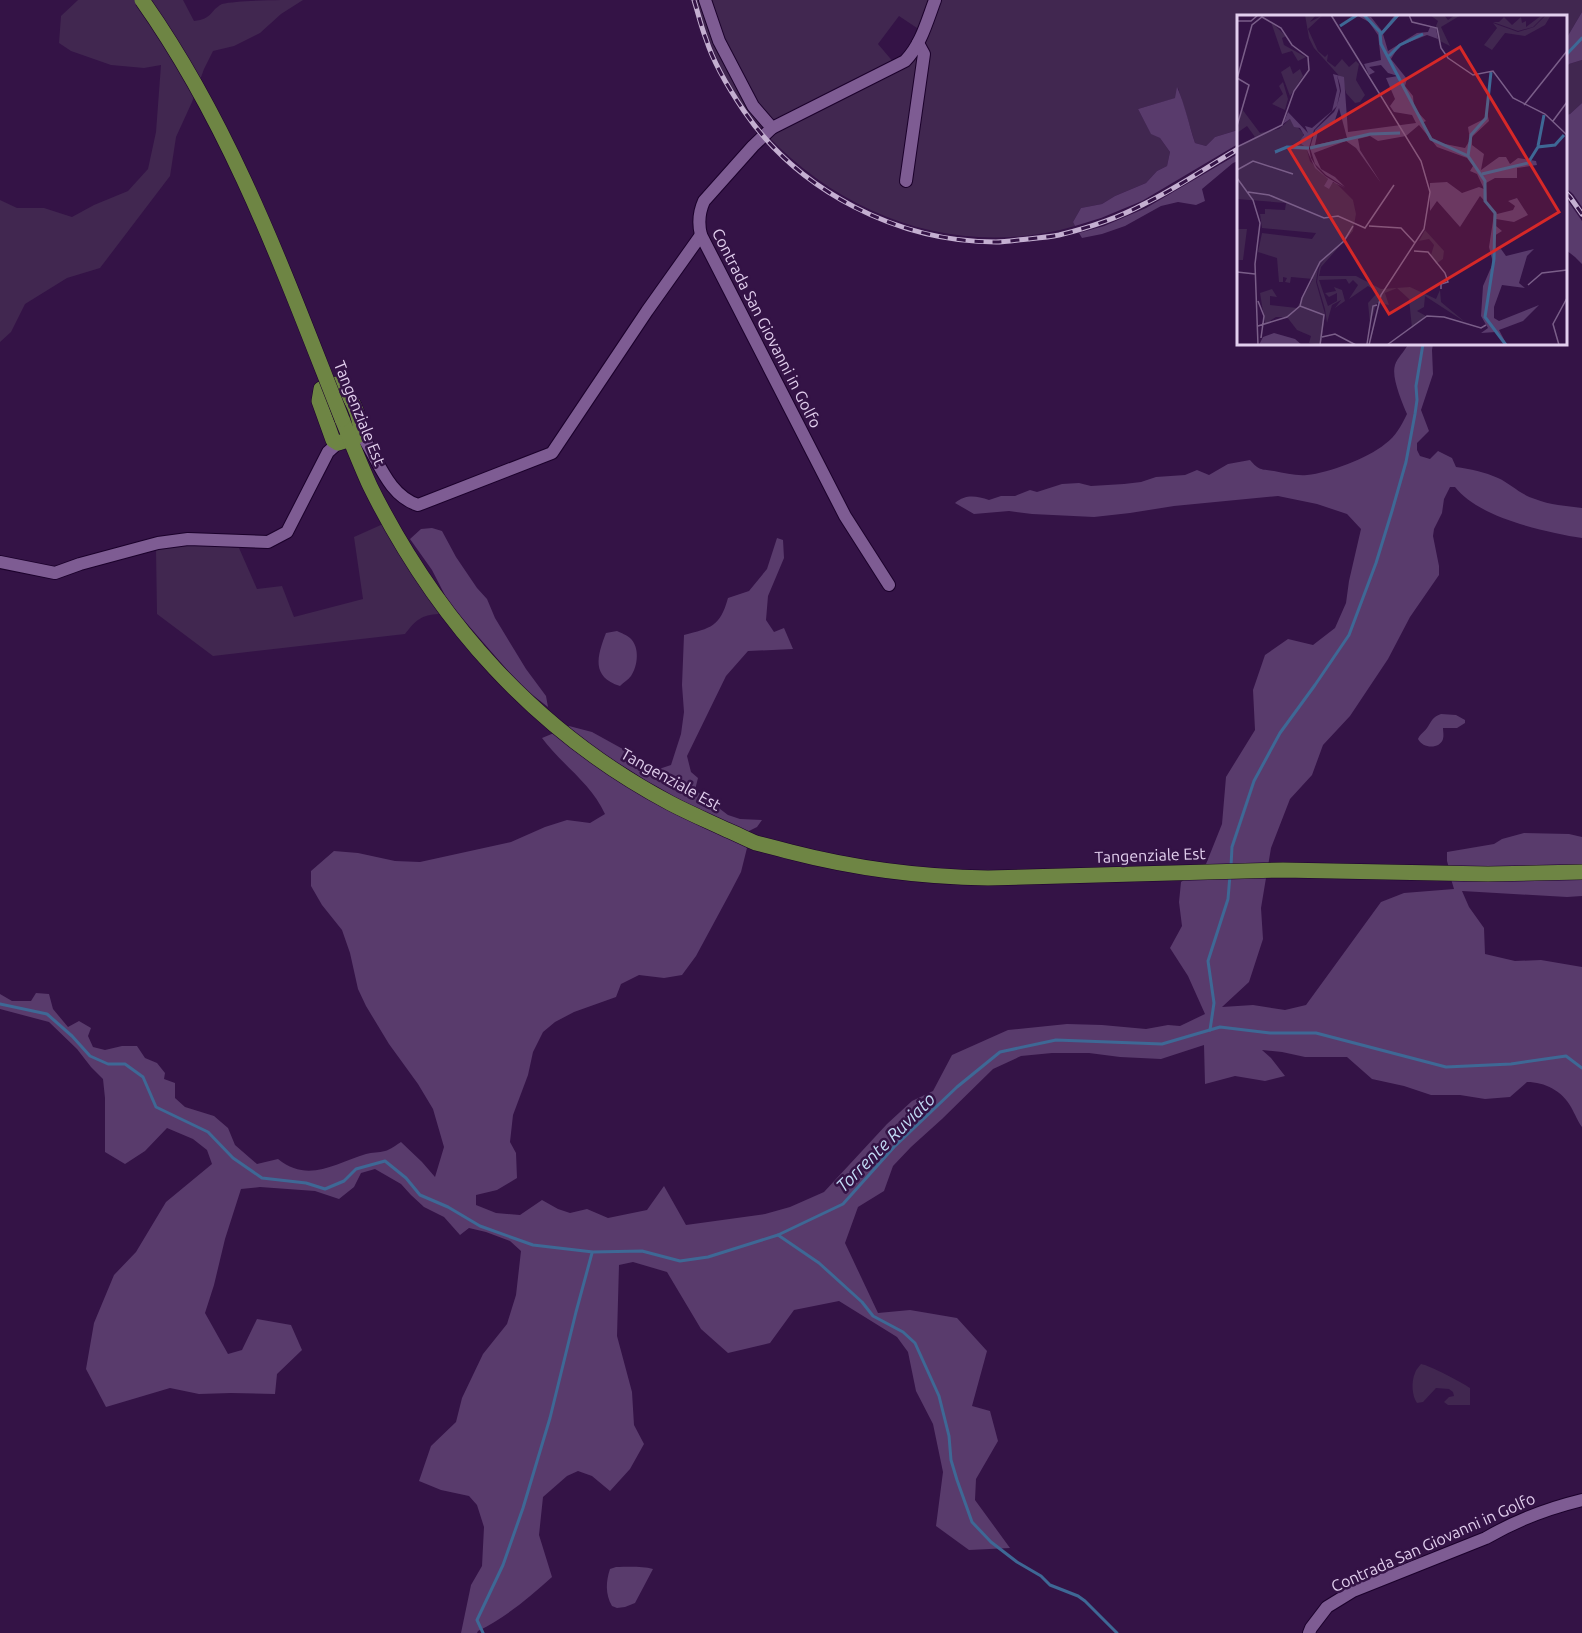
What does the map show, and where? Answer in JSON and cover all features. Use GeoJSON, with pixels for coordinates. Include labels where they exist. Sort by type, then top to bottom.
{"type":"FeatureCollection","features":[{"type":"Feature","properties":{"kind":"main road","name":"Tangenziale Est"},"geometry":{"type":"LineString","coordinates":[[142,0],[163,29],[195,83],[229,149],[266,229],[350,439],[370,484],[406,550],[449,615],[518,693],[559,730],[643,788],[755,842],[832,862],[944,878],[1283,870],[1488,874],[1582,872]]}},
{"type":"Feature","properties":{"kind":"street"},"geometry":{"type":"LineString","coordinates":[[705,0],[719,41],[747,96],[772,128]]}},
{"type":"Feature","properties":{"kind":"street","name":"Contrada San Giovanni in Golfo"},"geometry":{"type":"LineString","coordinates":[[889,585],[845,516],[826,481],[701,235],[700,209],[704,201],[772,128],[905,61],[913,54],[935,0]]}},
{"type":"Feature","properties":{"kind":"street"},"geometry":{"type":"LineString","coordinates":[[906,181],[924,54],[918,43]]}},
{"type":"Feature","properties":{"kind":"street"},"geometry":{"type":"LineString","coordinates":[[0,562],[55,573],[158,543],[188,539],[268,542],[287,532],[328,452],[350,439],[368,444],[390,485],[409,502],[418,505],[552,453],[647,310],[701,235]]}},
{"type":"Feature","properties":{"kind":"street","name":"Contrada San Giovanni in Golfo"},"geometry":{"type":"LineString","coordinates":[[1309,1633],[1328,1607],[1353,1592],[1486,1538],[1498,1530],[1557,1506],[1582,1500]]}},
{"type":"Feature","properties":{"kind":"shaded area"},"geometry":{"type":"Polygon","coordinates":[[[78,0],[183,0],[194,21],[208,17],[222,4],[303,0],[281,14],[260,33],[234,46],[213,51],[176,137],[170,176],[100,268],[67,278],[25,304],[11,332],[0,342],[0,200],[17,208],[44,208],[72,217],[128,191],[148,169],[156,132],[161,65],[144,68],[111,65],[71,51],[59,43],[61,16],[78,0]]]}},
{"type":"Feature","properties":{"kind":"shaded area"},"geometry":{"type":"Polygon","coordinates":[[[697,0],[932,0],[920,30],[899,16],[878,44],[895,64],[763,129],[740,101],[722,69],[707,34],[697,0]]]}},
{"type":"Feature","properties":{"kind":"shaded area"},"geometry":{"type":"Polygon","coordinates":[[[937,0],[1582,0],[1582,12],[1567,37],[1567,15],[1237,15],[1237,130],[1215,137],[1206,146],[1195,143],[1178,88],[1176,98],[1138,109],[1151,133],[1160,138],[1170,152],[1167,166],[1157,171],[1146,183],[1102,204],[1081,208],[1073,222],[1075,226],[1033,235],[990,238],[949,234],[908,224],[869,209],[833,189],[798,164],[767,135],[896,70],[937,0]]]}},
{"type":"Feature","properties":{"kind":"shaded area"},"geometry":{"type":"Polygon","coordinates":[[[1582,12],[1582,60],[1567,67],[1567,37],[1582,12]]]}},
{"type":"Feature","properties":{"kind":"shaded area"},"geometry":{"type":"Polygon","coordinates":[[[1582,60],[1582,103],[1567,115],[1567,67],[1582,60]]]}},
{"type":"Feature","properties":{"kind":"shaded area"},"geometry":{"type":"Polygon","coordinates":[[[1177,87],[1195,143],[1206,146],[1215,137],[1237,130],[1237,145],[1142,201],[1075,226],[1073,222],[1081,208],[1102,204],[1146,183],[1157,171],[1167,166],[1170,152],[1160,138],[1151,134],[1138,109],[1175,98],[1177,87]]]}},
{"type":"Feature","properties":{"kind":"shaded area"},"geometry":{"type":"Polygon","coordinates":[[[1582,103],[1582,207],[1567,189],[1567,115],[1582,103]]]}},
{"type":"Feature","properties":{"kind":"shaded area"},"geometry":{"type":"Polygon","coordinates":[[[1237,155],[1237,161],[1202,189],[1205,201],[1196,205],[1178,202],[1161,206],[1125,226],[1102,234],[1082,238],[1079,233],[1104,226],[1146,208],[1237,155]]]}},
{"type":"Feature","properties":{"kind":"shaded area"},"geometry":{"type":"Polygon","coordinates":[[[1567,199],[1582,221],[1582,264],[1567,251],[1567,199]]]}},
{"type":"Feature","properties":{"kind":"shaded area"},"geometry":{"type":"Polygon","coordinates":[[[1407,345],[1433,345],[1433,374],[1421,410],[1429,431],[1417,443],[1420,456],[1430,459],[1438,451],[1452,458],[1456,467],[1503,480],[1530,497],[1552,504],[1582,508],[1582,538],[1514,522],[1480,507],[1455,487],[1450,487],[1433,536],[1439,575],[1410,617],[1388,659],[1350,716],[1323,745],[1312,775],[1290,799],[1271,848],[1261,908],[1263,939],[1249,982],[1222,1007],[1253,1005],[1285,1010],[1306,1005],[1381,902],[1404,893],[1454,889],[1451,879],[1582,878],[1582,896],[1462,891],[1469,907],[1484,928],[1485,954],[1515,961],[1541,960],[1582,967],[1582,1127],[1563,1096],[1552,1088],[1540,1084],[1527,1082],[1510,1097],[1485,1099],[1460,1095],[1431,1095],[1372,1079],[1347,1057],[1305,1057],[1262,1050],[1285,1076],[1265,1081],[1235,1076],[1205,1084],[1204,1045],[1161,1059],[1089,1053],[1021,1056],[993,1069],[893,1166],[884,1191],[858,1207],[845,1243],[878,1313],[910,1310],[957,1318],[987,1351],[972,1406],[990,1411],[998,1441],[976,1479],[975,1500],[1010,1548],[969,1550],[936,1526],[943,1472],[933,1424],[916,1391],[908,1352],[897,1337],[839,1301],[794,1310],[770,1343],[728,1353],[701,1329],[667,1272],[633,1262],[619,1265],[617,1336],[632,1392],[634,1425],[644,1444],[630,1469],[610,1491],[592,1476],[578,1471],[567,1476],[543,1497],[539,1535],[552,1577],[517,1607],[477,1633],[461,1633],[471,1585],[482,1566],[484,1527],[477,1505],[469,1496],[441,1490],[419,1481],[431,1446],[456,1422],[462,1398],[483,1354],[507,1324],[516,1295],[521,1251],[510,1241],[486,1232],[469,1228],[460,1235],[444,1217],[424,1207],[401,1184],[375,1169],[361,1173],[354,1187],[339,1199],[315,1191],[260,1187],[241,1189],[205,1313],[228,1354],[242,1350],[257,1319],[291,1325],[302,1350],[277,1374],[275,1394],[199,1394],[170,1388],[106,1407],[86,1369],[94,1323],[114,1275],[136,1252],[166,1202],[212,1164],[207,1150],[193,1139],[167,1128],[145,1151],[125,1164],[105,1152],[103,1079],[49,1022],[0,1009],[0,994],[12,1001],[31,1001],[36,993],[49,994],[53,1009],[68,1027],[79,1021],[91,1028],[88,1036],[93,1047],[105,1050],[122,1046],[137,1046],[145,1058],[157,1063],[165,1073],[164,1079],[175,1083],[175,1098],[185,1107],[214,1116],[228,1128],[235,1145],[257,1164],[278,1159],[300,1170],[311,1171],[387,1150],[401,1142],[435,1177],[444,1147],[433,1109],[366,1006],[358,989],[342,930],[322,905],[311,886],[311,871],[334,851],[358,853],[395,861],[420,862],[511,842],[567,820],[590,823],[605,814],[584,783],[542,738],[554,733],[744,844],[747,848],[741,872],[696,956],[682,975],[664,978],[639,975],[621,984],[616,997],[574,1012],[555,1022],[543,1032],[533,1052],[528,1075],[513,1115],[510,1142],[516,1153],[517,1178],[497,1190],[476,1195],[476,1205],[496,1213],[520,1215],[542,1200],[570,1213],[587,1209],[608,1218],[647,1210],[664,1186],[686,1225],[765,1214],[790,1207],[824,1192],[887,1124],[912,1101],[933,1091],[952,1055],[1008,1030],[1067,1024],[1146,1029],[1168,1025],[1180,1026],[1205,1014],[1188,976],[1170,948],[1182,926],[1179,902],[1181,882],[1206,864],[1222,824],[1226,777],[1255,730],[1253,690],[1265,655],[1288,639],[1313,645],[1335,628],[1346,603],[1361,529],[1347,514],[1317,504],[1278,496],[1174,506],[1094,517],[1009,511],[974,514],[955,503],[967,497],[989,500],[1001,496],[1015,496],[1030,490],[1037,492],[1062,484],[1079,483],[1091,486],[1124,484],[1156,477],[1185,475],[1197,470],[1209,475],[1228,464],[1250,460],[1261,469],[1295,475],[1316,474],[1337,468],[1378,449],[1392,438],[1400,427],[1407,414],[1394,376],[1396,362],[1407,345]]]}},
{"type":"Feature","properties":{"kind":"shaded area"},"geometry":{"type":"Polygon","coordinates":[[[383,524],[439,614],[419,619],[405,634],[213,656],[157,614],[156,549],[196,543],[239,548],[257,589],[282,586],[294,617],[363,599],[354,537],[383,524]]]}},
{"type":"Feature","properties":{"kind":"shaded area"},"geometry":{"type":"Polygon","coordinates":[[[432,528],[442,531],[456,557],[487,599],[495,618],[526,669],[546,696],[548,707],[521,686],[449,603],[432,570],[410,539],[421,529],[432,528]]]}},
{"type":"Feature","properties":{"kind":"shaded area"},"geometry":{"type":"Polygon","coordinates":[[[777,538],[783,540],[784,558],[768,596],[766,620],[774,632],[784,628],[793,649],[748,651],[726,676],[687,756],[691,772],[698,778],[695,790],[728,815],[740,819],[762,820],[748,833],[646,784],[565,728],[569,726],[592,732],[659,769],[671,765],[681,734],[684,712],[682,685],[684,635],[713,625],[722,615],[728,598],[749,591],[767,569],[777,538]]]}},
{"type":"Feature","properties":{"kind":"shaded area"},"geometry":{"type":"Polygon","coordinates":[[[617,631],[633,642],[637,651],[633,672],[620,686],[604,677],[599,665],[600,650],[606,633],[617,631]]]}},
{"type":"Feature","properties":{"kind":"shaded area"},"geometry":{"type":"Polygon","coordinates":[[[1441,714],[1456,715],[1465,720],[1465,723],[1457,728],[1443,728],[1443,739],[1439,745],[1424,745],[1418,739],[1419,737],[1434,718],[1441,714]]]}},
{"type":"Feature","properties":{"kind":"shaded area"},"geometry":{"type":"Polygon","coordinates":[[[1524,833],[1569,834],[1582,837],[1582,867],[1449,868],[1447,852],[1494,844],[1502,839],[1524,833]]]}},
{"type":"Feature","properties":{"kind":"shaded area"},"geometry":{"type":"Polygon","coordinates":[[[1421,1364],[1454,1378],[1470,1388],[1470,1405],[1448,1405],[1444,1402],[1454,1396],[1453,1392],[1449,1389],[1436,1388],[1423,1402],[1417,1403],[1413,1393],[1413,1380],[1421,1364]]]}},
{"type":"Feature","properties":{"kind":"shaded area"},"geometry":{"type":"Polygon","coordinates":[[[616,1567],[653,1569],[635,1603],[617,1608],[612,1606],[607,1588],[610,1569],[616,1567]]]}},
{"type":"Feature","properties":{"kind":"waterway"},"geometry":{"type":"LineString","coordinates":[[1567,54],[1582,38]]}},
{"type":"Feature","properties":{"kind":"waterway"},"geometry":{"type":"LineString","coordinates":[[1231,866],[1232,847],[1254,781],[1280,733],[1349,635],[1376,563],[1406,462],[1415,414],[1416,386],[1423,345]]}},
{"type":"Feature","properties":{"kind":"waterway"},"geometry":{"type":"LineString","coordinates":[[1210,1030],[1214,1003],[1208,961],[1228,899],[1230,875]]}},
{"type":"Feature","properties":{"kind":"waterway","name":"Torrente Ruviato"},"geometry":{"type":"LineString","coordinates":[[0,1004],[47,1014],[90,1056],[108,1064],[125,1064],[143,1077],[156,1107],[208,1132],[233,1158],[262,1178],[306,1183],[325,1189],[344,1181],[356,1169],[385,1161],[406,1178],[420,1195],[448,1207],[480,1226],[533,1245],[593,1252],[642,1251],[680,1261],[708,1257],[778,1235],[843,1204],[894,1147],[957,1087],[1000,1052],[1056,1040],[1162,1044],[1220,1027],[1270,1033],[1316,1033],[1446,1067],[1511,1064],[1566,1056],[1582,1068]]}},
{"type":"Feature","properties":{"kind":"waterway"},"geometry":{"type":"LineString","coordinates":[[778,1235],[819,1263],[862,1302],[873,1316],[903,1332],[915,1343],[939,1396],[949,1436],[951,1460],[972,1522],[991,1542],[1017,1562],[1041,1576],[1050,1585],[1085,1601],[1117,1633]]}},
{"type":"Feature","properties":{"kind":"waterway"},"geometry":{"type":"LineString","coordinates":[[483,1633],[477,1620],[503,1565],[523,1508],[550,1418],[592,1253]]}},
{"type":"Feature","properties":{"kind":"railway"},"geometry":{"type":"LineString","coordinates":[[694,0],[709,48],[727,85],[767,140],[793,166],[822,188],[854,207],[888,222],[923,233],[960,240],[996,242],[1059,235],[1103,222],[1134,209],[1237,150]]}},
{"type":"Feature","properties":{"kind":"railway"},"geometry":{"type":"LineString","coordinates":[[1567,194],[1582,214]]}}]}
